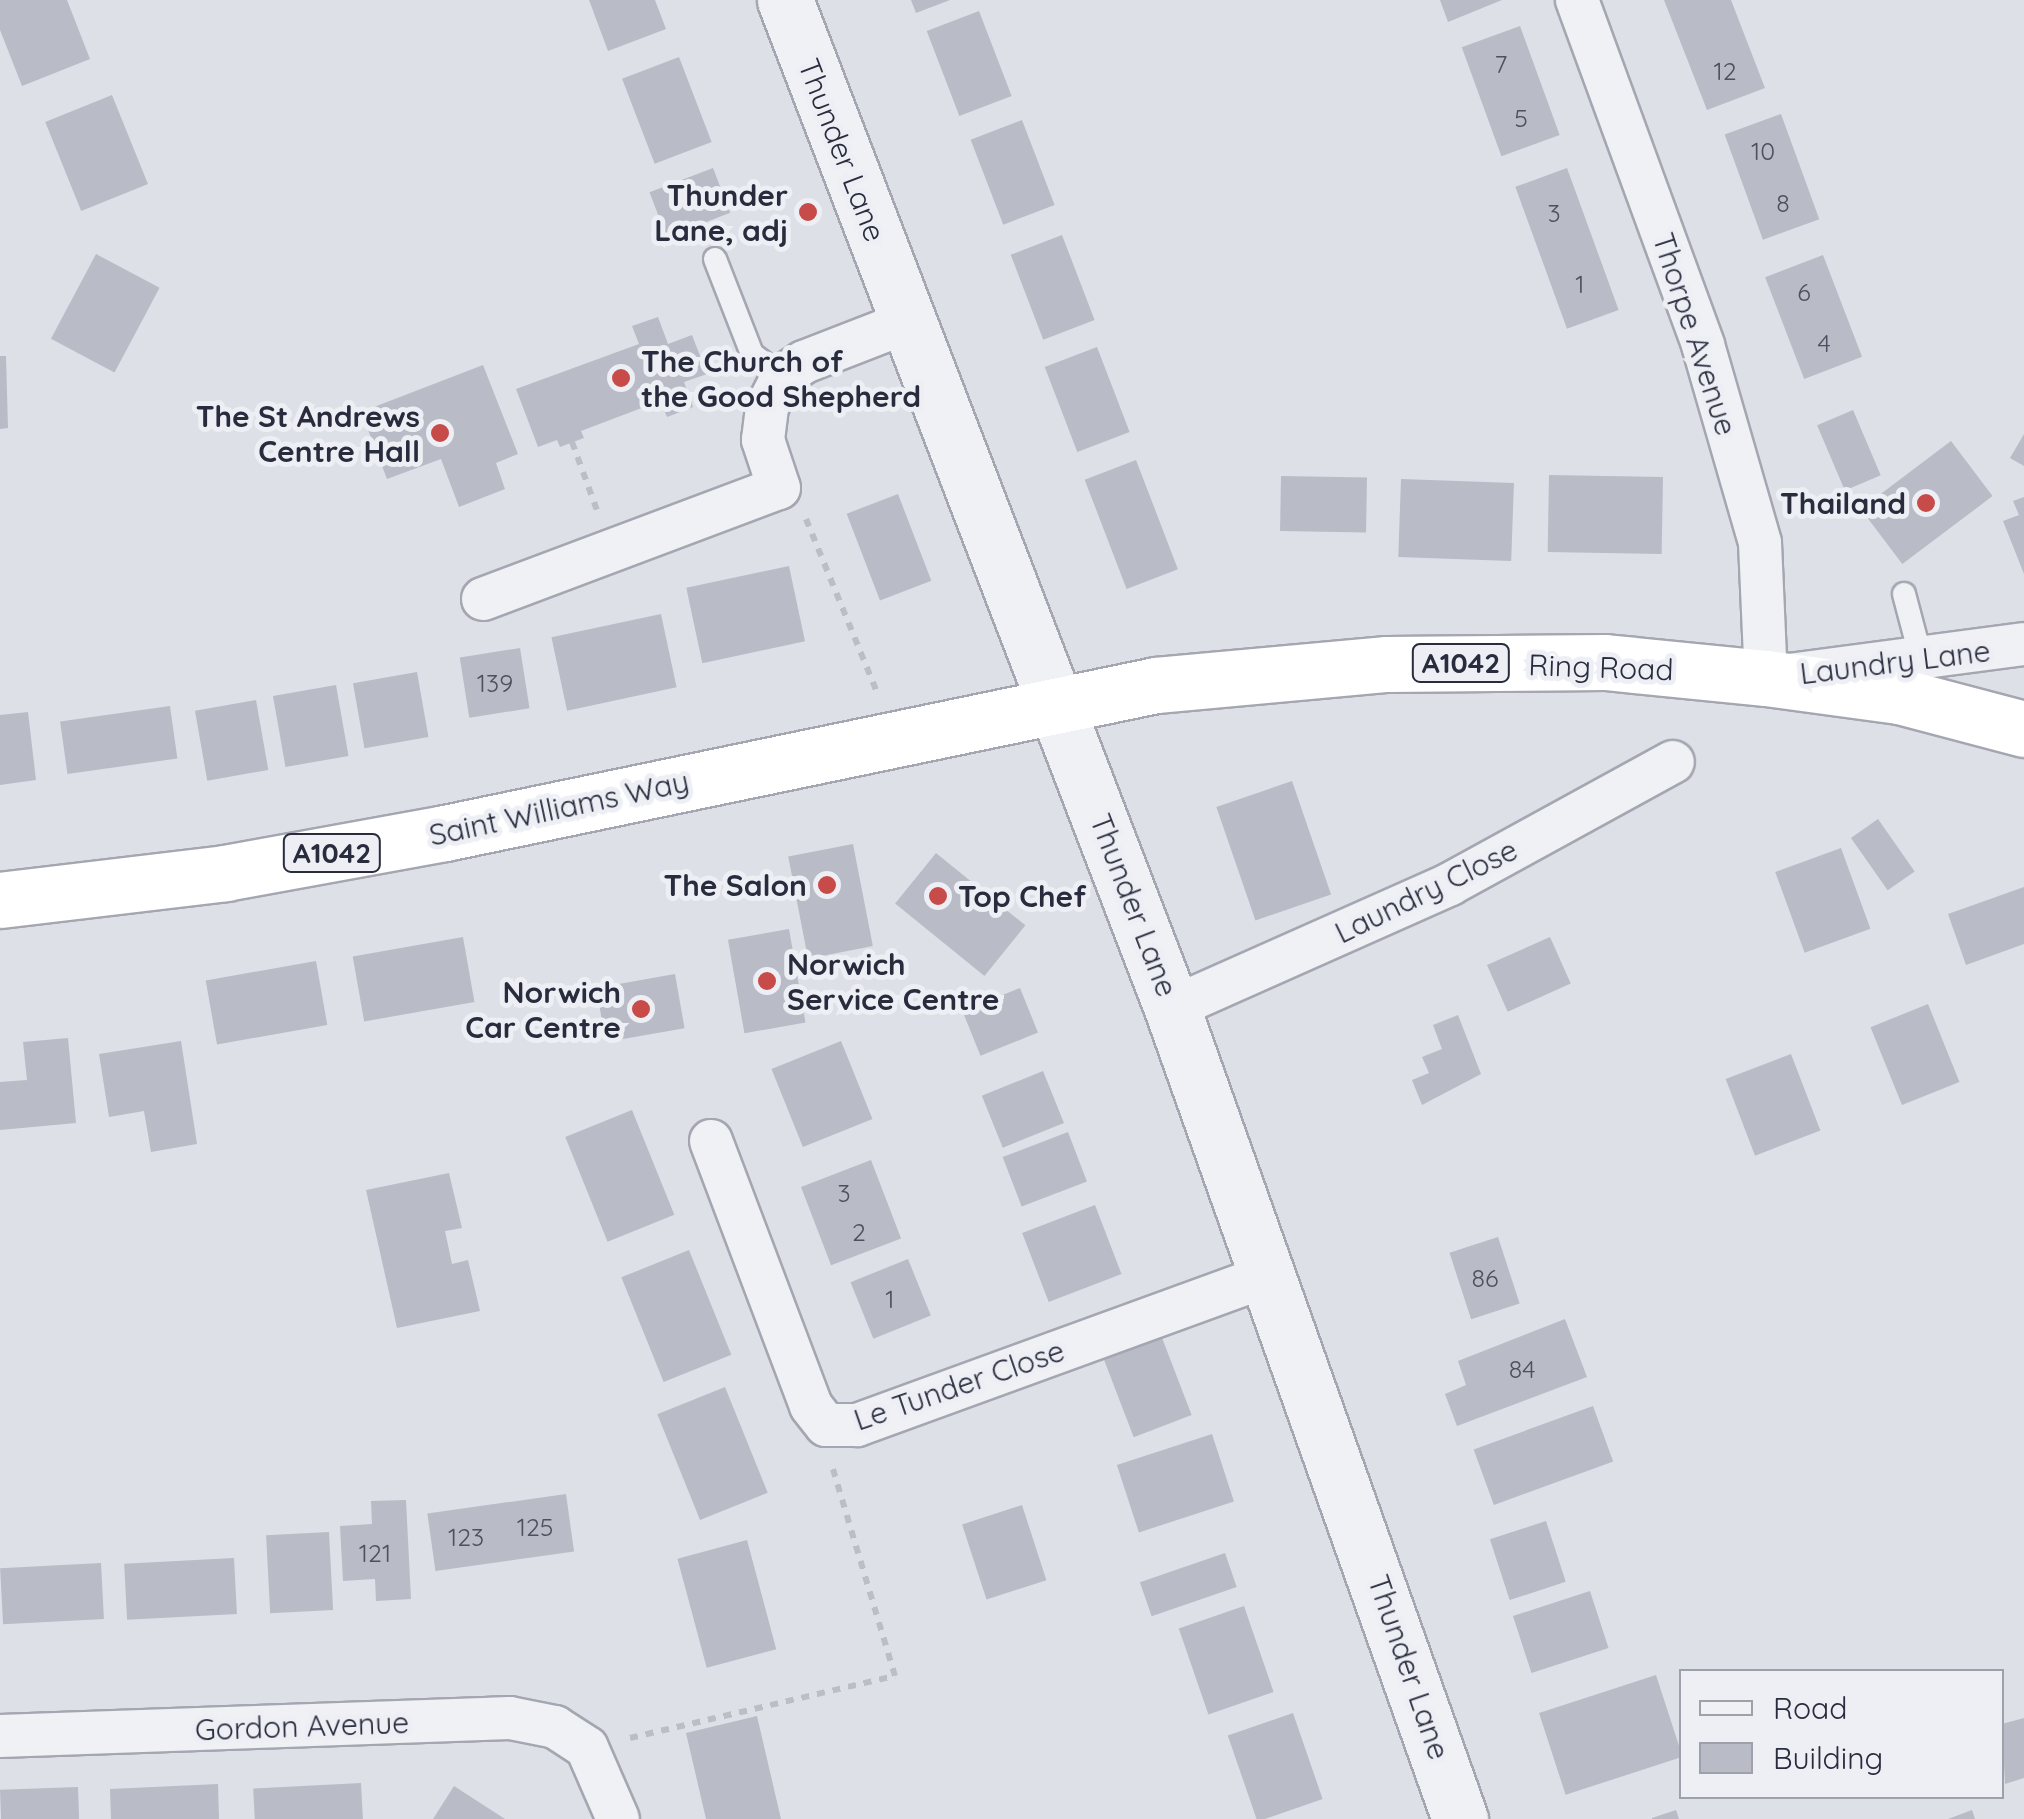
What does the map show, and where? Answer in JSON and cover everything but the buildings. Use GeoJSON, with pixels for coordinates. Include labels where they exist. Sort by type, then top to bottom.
{"type":"FeatureCollection","features":[{"type":"Feature","properties":{"kind":"highway","name":"Ring Road"},"geometry":{"type":"LineString","coordinates":[[1056,704],[1156,685],[1388,664],[1605,662],[1900,696],[2024,728]]}},
{"type":"Feature","properties":{"kind":"highway","name":"Saint Williams Way"},"geometry":{"type":"LineString","coordinates":[[0,900],[225,873],[445,833],[1056,704]]}},
{"type":"Feature","properties":{"kind":"street","name":"Thunder Lane"},"geometry":{"type":"LineString","coordinates":[[785,0],[1172,1008],[1460,1819]]}},
{"type":"Feature","properties":{"kind":"street","name":"Thorpe Avenue"},"geometry":{"type":"LineString","coordinates":[[1576,0],[1703,344],[1760,543],[1766,678]]}},
{"type":"Feature","properties":{"kind":"street"},"geometry":{"type":"LineString","coordinates":[[483,598],[778,488],[763,440],[767,408],[782,377],[804,362],[907,322]]}},
{"type":"Feature","properties":{"kind":"street","name":"Laundry Lane"},"geometry":{"type":"LineString","coordinates":[[1766,678],[1922,662],[2024,644]]}},
{"type":"Feature","properties":{"kind":"street","name":"Laundry Close"},"geometry":{"type":"LineString","coordinates":[[1172,1008],[1450,884],[1673,762]]}},
{"type":"Feature","properties":{"kind":"street","name":"Le Tunder Close"},"geometry":{"type":"LineString","coordinates":[[710,1141],[810,1406],[826,1425],[857,1425],[1269,1275]]}},
{"type":"Feature","properties":{"kind":"street","name":"Gordon Avenue"},"geometry":{"type":"LineString","coordinates":[[0,1736],[510,1718],[555,1727],[590,1751]]}},
{"type":"Feature","properties":{"kind":"street"},"geometry":{"type":"LineString","coordinates":[[590,1751],[618,1819]]}},
{"type":"Feature","properties":{"kind":"lane"},"geometry":{"type":"LineString","coordinates":[[715,259],[752,354],[782,377]]}},
{"type":"Feature","properties":{"kind":"lane"},"geometry":{"type":"LineString","coordinates":[[1904,594],[1922,662]]}},
{"type":"Feature","properties":{"kind":"path"},"geometry":{"type":"LineString","coordinates":[[572,442],[612,551]]}},
{"type":"Feature","properties":{"kind":"path"},"geometry":{"type":"LineString","coordinates":[[778,488],[809,522],[878,694]]}},
{"type":"Feature","properties":{"kind":"path"},"geometry":{"type":"LineString","coordinates":[[590,1751],[896,1676],[826,1425]]}},
{"type":"Feature","properties":{"kind":"place","name":"Thunder Lane, adj"},"geometry":{"type":"Point","coordinates":[808,212]}},
{"type":"Feature","properties":{"kind":"place","name":"The Church of the Good Shepherd"},"geometry":{"type":"Point","coordinates":[621,378]}},
{"type":"Feature","properties":{"kind":"place","name":"The St Andrews Centre Hall"},"geometry":{"type":"Point","coordinates":[440,433]}},
{"type":"Feature","properties":{"kind":"place","name":"Thailand"},"geometry":{"type":"Point","coordinates":[1926,503]}},
{"type":"Feature","properties":{"kind":"place","name":"The Salon"},"geometry":{"type":"Point","coordinates":[827,885]}},
{"type":"Feature","properties":{"kind":"place","name":"Top Chef"},"geometry":{"type":"Point","coordinates":[938,896]}},
{"type":"Feature","properties":{"kind":"place","name":"Norwich Service Centre"},"geometry":{"type":"Point","coordinates":[767,981]}},
{"type":"Feature","properties":{"kind":"place","name":"Norwich Car Centre"},"geometry":{"type":"Point","coordinates":[641,1009]}}]}
